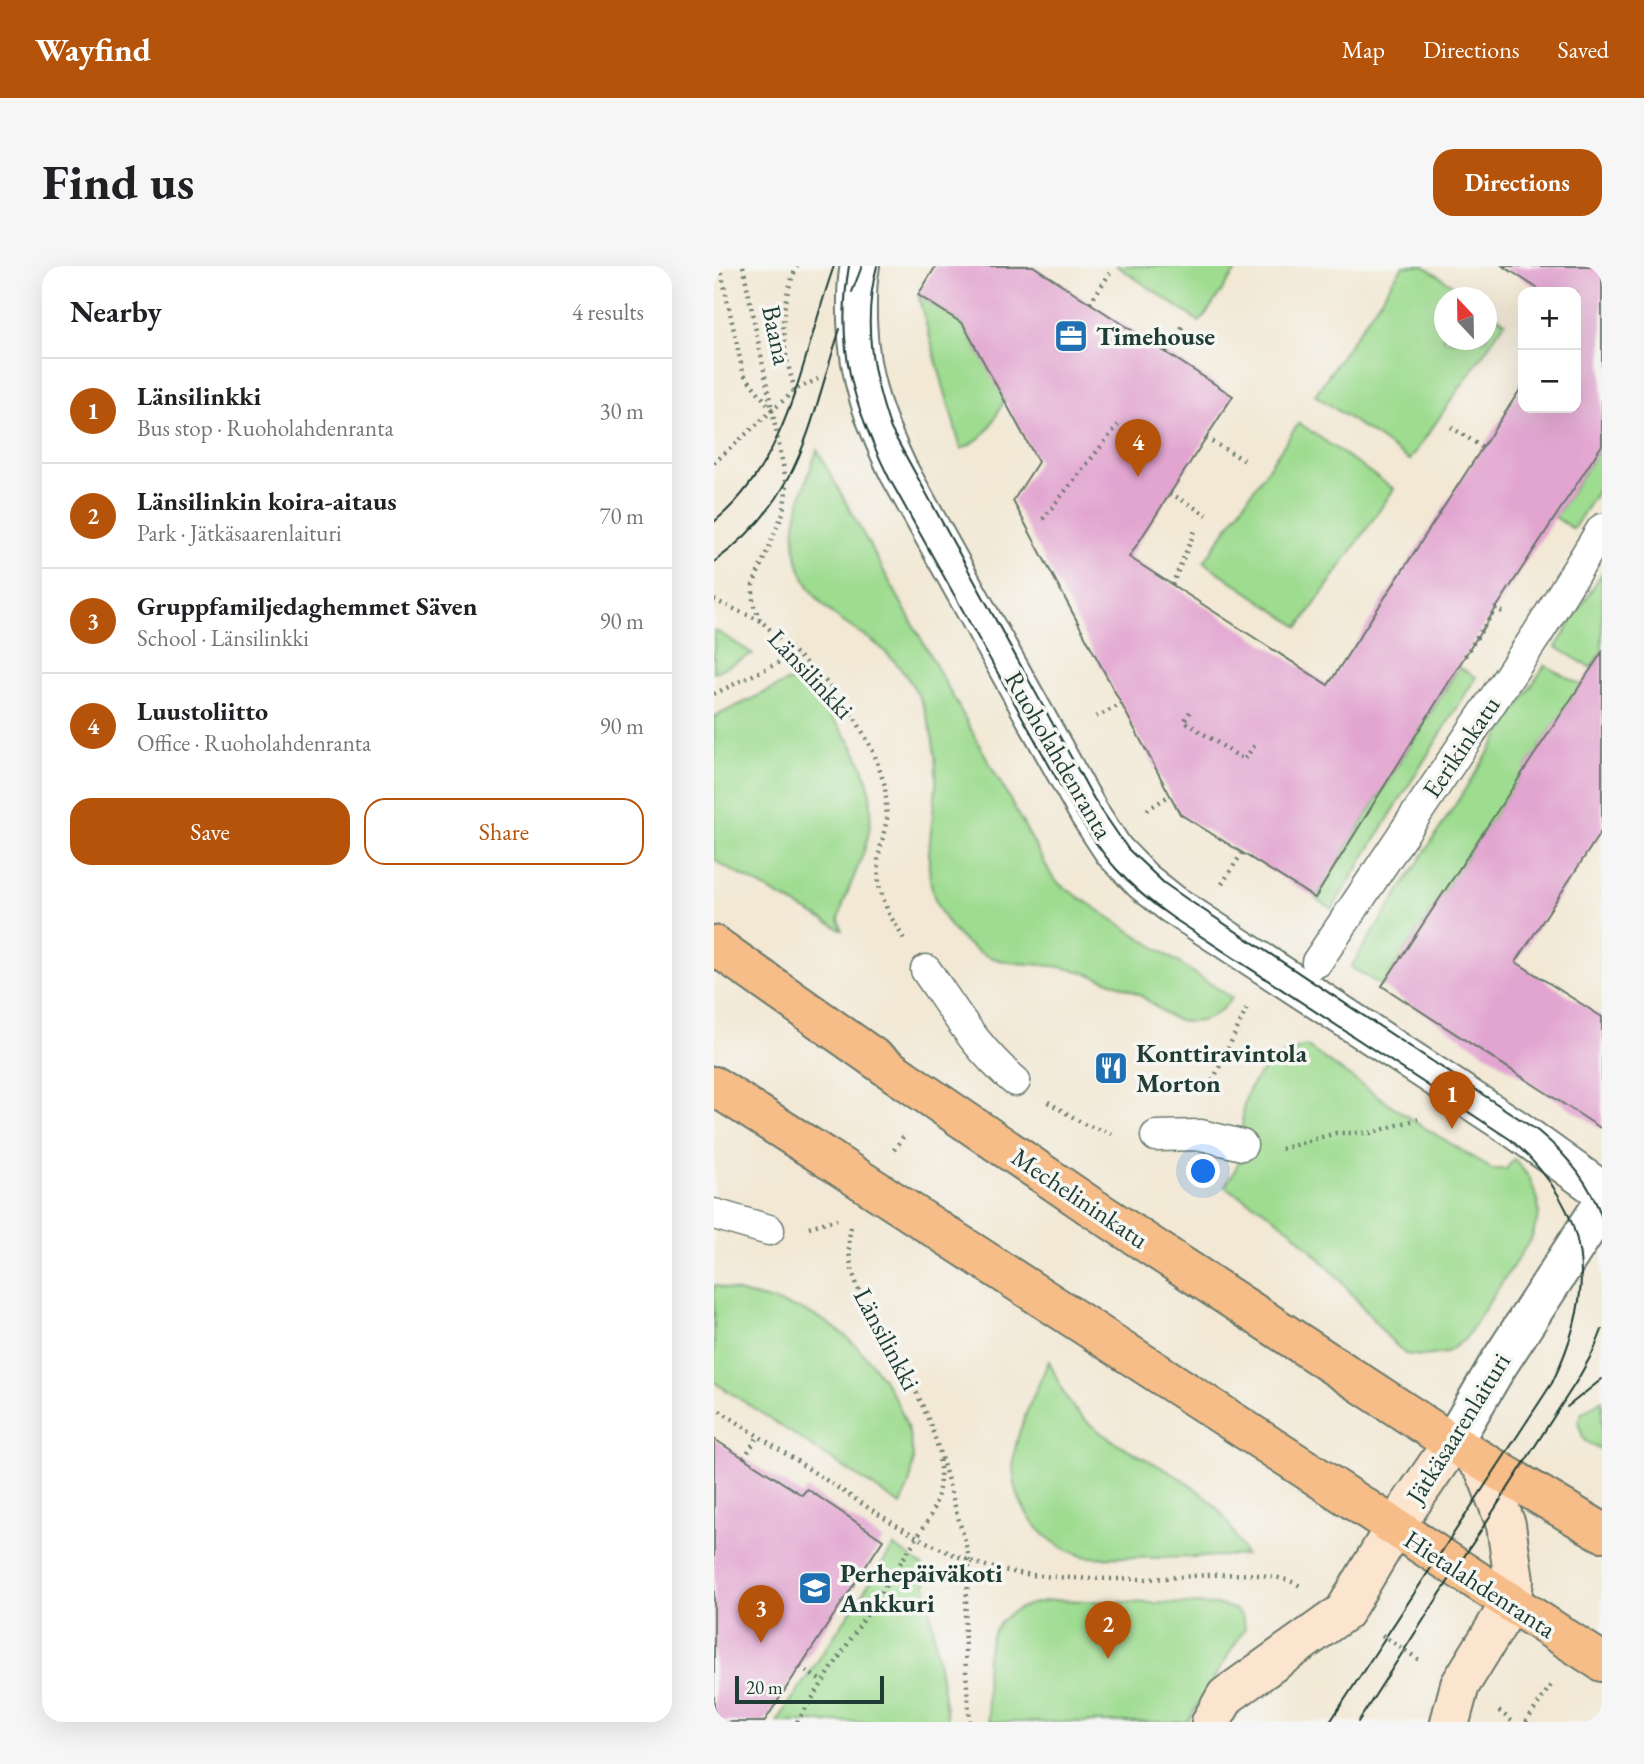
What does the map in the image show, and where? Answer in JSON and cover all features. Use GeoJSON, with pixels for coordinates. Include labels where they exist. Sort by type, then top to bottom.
{"type":"FeatureCollection","features":[{"type":"Feature","properties":{"kind":"main road","name":"Mechelininkatu"},"geometry":{"type":"LineString","coordinates":[[714,945],[1090,1206],[1462,1448]]}},
{"type":"Feature","properties":{"kind":"main road"},"geometry":{"type":"LineString","coordinates":[[714,1086],[1394,1528]]}},
{"type":"Feature","properties":{"kind":"main road"},"geometry":{"type":"LineString","coordinates":[[1462,1448],[1602,1532]]}},
{"type":"Feature","properties":{"kind":"main road","name":"Jätkäsaarenlaituri"},"geometry":{"type":"LineString","coordinates":[[1211,1722],[1226,1696],[1344,1612],[1394,1528],[1462,1448],[1483,1467],[1489,1480],[1506,1525],[1514,1581],[1511,1602],[1460,1685],[1450,1722]]}},
{"type":"Feature","properties":{"kind":"main road","name":"Hietalahdenranta"},"geometry":{"type":"LineString","coordinates":[[1394,1528],[1602,1662]]}},
{"type":"Feature","properties":{"kind":"street","name":"Ruoholahdenranta"},"geometry":{"type":"LineString","coordinates":[[860,266],[857,302],[859,359],[865,390],[880,432],[898,470],[1088,813],[1114,851],[1143,881],[1172,904],[1517,1130],[1602,1191]]}},
{"type":"Feature","properties":{"kind":"street","name":"Eerikinkatu"},"geometry":{"type":"LineString","coordinates":[[1317,962],[1538,633],[1602,529]]}},
{"type":"Feature","properties":{"kind":"street"},"geometry":{"type":"LineString","coordinates":[[926,970],[978,1045],[994,1064],[1015,1081]]}},
{"type":"Feature","properties":{"kind":"street"},"geometry":{"type":"LineString","coordinates":[[1156,1136],[1201,1135],[1242,1145]]}},
{"type":"Feature","properties":{"kind":"street","name":"Jätkäsaarenlaituri"},"geometry":{"type":"LineString","coordinates":[[1462,1448],[1496,1368],[1602,1205]]}},
{"type":"Feature","properties":{"kind":"street"},"geometry":{"type":"LineString","coordinates":[[714,1214],[769,1230]]}},
{"type":"Feature","properties":{"kind":"path"},"geometry":{"type":"LineString","coordinates":[[720,266],[743,373],[774,411]]}},
{"type":"Feature","properties":{"kind":"path","name":"Baana"},"geometry":{"type":"LineString","coordinates":[[743,266],[774,411]]}},
{"type":"Feature","properties":{"kind":"path"},"geometry":{"type":"LineString","coordinates":[[714,463],[795,390],[782,339],[784,306],[797,266]]}},
{"type":"Feature","properties":{"kind":"path"},"geometry":{"type":"LineString","coordinates":[[1090,303],[1110,273]]}},
{"type":"Feature","properties":{"kind":"path"},"geometry":{"type":"LineString","coordinates":[[1166,352],[1184,324]]}},
{"type":"Feature","properties":{"kind":"path","name":"Länsilinkki"},"geometry":{"type":"LineString","coordinates":[[774,411],[787,485],[783,513],[752,585],[752,604],[761,621],[826,682],[855,718],[874,753],[885,786],[887,819],[878,858],[878,886],[888,912],[926,970]]}},
{"type":"Feature","properties":{"kind":"path"},"geometry":{"type":"LineString","coordinates":[[1043,519],[1118,425]]}},
{"type":"Feature","properties":{"kind":"path"},"geometry":{"type":"LineString","coordinates":[[1451,427],[1482,447]]}},
{"type":"Feature","properties":{"kind":"path"},"geometry":{"type":"LineString","coordinates":[[1206,438],[1247,462]]}},
{"type":"Feature","properties":{"kind":"path"},"geometry":{"type":"LineString","coordinates":[[1170,493],[1207,515]]}},
{"type":"Feature","properties":{"kind":"path"},"geometry":{"type":"LineString","coordinates":[[1172,585],[1195,531]]}},
{"type":"Feature","properties":{"kind":"path"},"geometry":{"type":"LineString","coordinates":[[714,600],[761,621]]}},
{"type":"Feature","properties":{"kind":"path"},"geometry":{"type":"LineString","coordinates":[[1465,656],[1496,608],[1502,612]]}},
{"type":"Feature","properties":{"kind":"path"},"geometry":{"type":"LineString","coordinates":[[714,694],[796,654]]}},
{"type":"Feature","properties":{"kind":"path"},"geometry":{"type":"LineString","coordinates":[[1096,717],[1122,704]]}},
{"type":"Feature","properties":{"kind":"path"},"geometry":{"type":"LineString","coordinates":[[1190,712],[1184,721],[1244,760],[1257,742]]}},
{"type":"Feature","properties":{"kind":"path"},"geometry":{"type":"LineString","coordinates":[[1147,810],[1170,795]]}},
{"type":"Feature","properties":{"kind":"path"},"geometry":{"type":"LineString","coordinates":[[1215,895],[1242,853]]}},
{"type":"Feature","properties":{"kind":"path"},"geometry":{"type":"LineString","coordinates":[[1015,1081],[1084,1124],[1108,1134],[1156,1136],[1177,1128],[1193,1116],[1203,1102],[1247,1008]]}},
{"type":"Feature","properties":{"kind":"path"},"geometry":{"type":"LineString","coordinates":[[1242,1145],[1272,1150],[1292,1147],[1326,1136],[1370,1133],[1421,1117]]}},
{"type":"Feature","properties":{"kind":"path"},"geometry":{"type":"LineString","coordinates":[[894,1151],[909,1127]]}},
{"type":"Feature","properties":{"kind":"path"},"geometry":{"type":"LineString","coordinates":[[769,1230],[803,1229],[844,1216]]}},
{"type":"Feature","properties":{"kind":"path","name":"Länsilinkki"},"geometry":{"type":"LineString","coordinates":[[853,1219],[848,1240],[854,1275],[866,1307],[902,1365],[920,1401],[936,1443],[969,1562],[965,1676],[970,1722]]}},
{"type":"Feature","properties":{"kind":"path"},"geometry":{"type":"LineString","coordinates":[[714,1407],[916,1539],[969,1562],[1010,1572],[1064,1576],[1140,1579],[1262,1575],[1292,1580],[1460,1685]]}},
{"type":"Feature","properties":{"kind":"path"},"geometry":{"type":"LineString","coordinates":[[744,1458],[758,1436]]}},
{"type":"Feature","properties":{"kind":"path"},"geometry":{"type":"LineString","coordinates":[[797,1722],[916,1539],[938,1499],[941,1476],[936,1443]]}},
{"type":"Feature","properties":{"kind":"path"},"geometry":{"type":"LineString","coordinates":[[800,1667],[823,1682]]}},
{"type":"Feature","properties":{"kind":"green space"},"geometry":{"type":"Polygon","coordinates":[[[1117,266],[1239,266],[1200,322],[1117,266]]]}},
{"type":"Feature","properties":{"kind":"green space"},"geometry":{"type":"Polygon","coordinates":[[[1403,266],[1424,266],[1455,287],[1434,287],[1434,350],[1486,350],[1410,460],[1315,395],[1403,266]]]}},
{"type":"Feature","properties":{"kind":"green space"},"geometry":{"type":"Polygon","coordinates":[[[918,295],[963,324],[1005,399],[984,434],[961,449],[918,295]]]}},
{"type":"Feature","properties":{"kind":"green space"},"geometry":{"type":"Polygon","coordinates":[[[1497,316],[1505,322],[1497,334],[1497,316]]]}},
{"type":"Feature","properties":{"kind":"green space"},"geometry":{"type":"Polygon","coordinates":[[[1299,423],[1394,489],[1299,627],[1204,562],[1299,423]]]}},
{"type":"Feature","properties":{"kind":"green space"},"geometry":{"type":"Polygon","coordinates":[[[1602,445],[1602,484],[1573,529],[1555,517],[1602,445]]]}},
{"type":"Feature","properties":{"kind":"green space"},"geometry":{"type":"Polygon","coordinates":[[[817,450],[1053,878],[1232,998],[1218,1012],[1202,1021],[1181,1021],[1167,1015],[1135,992],[1095,976],[1067,968],[1013,963],[990,957],[969,945],[947,923],[935,901],[929,869],[936,776],[932,736],[921,700],[900,668],[887,654],[873,641],[834,615],[814,595],[796,556],[796,516],[817,450]]]}},
{"type":"Feature","properties":{"kind":"green space"},"geometry":{"type":"Polygon","coordinates":[[[1602,573],[1602,651],[1591,668],[1556,647],[1602,573]]]}},
{"type":"Feature","properties":{"kind":"green space"},"geometry":{"type":"Polygon","coordinates":[[[714,630],[720,633],[753,654],[714,673],[714,630]]]}},
{"type":"Feature","properties":{"kind":"green space"},"geometry":{"type":"Polygon","coordinates":[[[1545,665],[1581,685],[1382,986],[1351,967],[1545,665]]]}},
{"type":"Feature","properties":{"kind":"green space"},"geometry":{"type":"Polygon","coordinates":[[[1459,667],[1476,677],[1332,909],[1315,898],[1459,667]]]}},
{"type":"Feature","properties":{"kind":"green space"},"geometry":{"type":"Polygon","coordinates":[[[791,680],[840,728],[863,767],[869,789],[871,812],[868,836],[842,908],[839,919],[842,930],[714,859],[714,717],[791,680]]]}},
{"type":"Feature","properties":{"kind":"green space"},"geometry":{"type":"Polygon","coordinates":[[[1306,1046],[1414,1121],[1492,1169],[1506,1169],[1514,1159],[1529,1177],[1538,1200],[1539,1214],[1532,1237],[1465,1339],[1446,1353],[1424,1356],[1405,1354],[1337,1276],[1291,1230],[1225,1187],[1240,1158],[1245,1101],[1255,1079],[1273,1062],[1306,1046]]]}},
{"type":"Feature","properties":{"kind":"green space"},"geometry":{"type":"Polygon","coordinates":[[[714,1285],[792,1307],[817,1317],[834,1327],[867,1358],[893,1396],[910,1438],[912,1470],[901,1505],[714,1382],[714,1285]]]}},
{"type":"Feature","properties":{"kind":"green space"},"geometry":{"type":"Polygon","coordinates":[[[1049,1361],[1065,1395],[1078,1413],[1094,1428],[1171,1472],[1206,1497],[1228,1523],[1245,1555],[1088,1557],[1065,1549],[1039,1529],[1029,1517],[1016,1489],[1014,1457],[1023,1421],[1049,1361]]]}},
{"type":"Feature","properties":{"kind":"green space"},"geometry":{"type":"Polygon","coordinates":[[[1602,1400],[1602,1451],[1584,1440],[1578,1422],[1582,1413],[1602,1400]]]}},
{"type":"Feature","properties":{"kind":"green space"},"geometry":{"type":"Polygon","coordinates":[[[894,1546],[923,1566],[948,1722],[777,1722],[894,1546]]]}},
{"type":"Feature","properties":{"kind":"green space"},"geometry":{"type":"Polygon","coordinates":[[[1055,1600],[1218,1605],[1237,1611],[1245,1628],[1187,1722],[989,1722],[987,1658],[990,1640],[998,1625],[1011,1613],[1029,1604],[1055,1600]]]}},
{"type":"Feature","properties":{"kind":"building"},"geometry":{"type":"Polygon","coordinates":[[[936,266],[1033,266],[1233,396],[1129,557],[1328,685],[1518,393],[1518,413],[1581,413],[1581,287],[1535,287],[1503,266],[1602,266],[1602,445],[1465,656],[1315,898],[1180,814],[1013,501],[1038,462],[963,324],[918,295],[936,266]]]}},
{"type":"Feature","properties":{"kind":"building"},"geometry":{"type":"Polygon","coordinates":[[[1602,652],[1602,830],[1516,962],[1602,1017],[1602,1129],[1382,986],[1602,652]]]}},
{"type":"Feature","properties":{"kind":"building"},"geometry":{"type":"Polygon","coordinates":[[[714,1439],[802,1495],[807,1489],[883,1540],[764,1722],[714,1722],[714,1439]]]}},
{"type":"Feature","properties":{"kind":"tram line"},"geometry":{"type":"LineString","coordinates":[[714,522],[740,497],[761,468],[777,437],[791,404],[834,266]]}},
{"type":"Feature","properties":{"kind":"tram line"},"geometry":{"type":"LineString","coordinates":[[849,266],[844,323],[846,350],[857,400],[876,451],[1073,808],[1105,856],[1141,894],[1173,918],[1511,1140],[1538,1167],[1558,1195],[1572,1223],[1580,1253],[1581,1283],[1577,1315],[1552,1383],[1330,1722]]}},
{"type":"Feature","properties":{"kind":"tram line"},"geometry":{"type":"LineString","coordinates":[[852,292],[862,266]]}},
{"type":"Feature","properties":{"kind":"tram line"},"geometry":{"type":"LineString","coordinates":[[877,266],[870,307],[871,348],[891,429],[1094,799],[1128,849],[1164,883],[1187,899],[1538,1131],[1576,1170],[1591,1193],[1602,1218]]}},
{"type":"Feature","properties":{"kind":"tram line"},"geometry":{"type":"LineString","coordinates":[[714,562],[744,537],[767,512],[785,485],[810,428],[840,329]]}},
{"type":"Feature","properties":{"kind":"tram line"},"geometry":{"type":"LineString","coordinates":[[1358,1722],[1578,1379],[1602,1330]]}},
{"type":"Feature","properties":{"kind":"tram line"},"geometry":{"type":"LineString","coordinates":[[1567,1407],[1602,1379]]}},
{"type":"Feature","properties":{"kind":"place","name":"Timehouse"},"geometry":{"type":"Point","coordinates":[1071,336]}},
{"type":"Feature","properties":{"kind":"place","name":"Luustoliitto"},"geometry":{"type":"Point","coordinates":[1138,477]}},
{"type":"Feature","properties":{"kind":"place","name":"Konttiravintola Morton"},"geometry":{"type":"Point","coordinates":[1111,1068]}},
{"type":"Feature","properties":{"kind":"place","name":"Länsilinkki"},"geometry":{"type":"Point","coordinates":[1452,1129]}},
{"type":"Feature","properties":{"kind":"place","name":"Perhepäiväkoti Ankkuri"},"geometry":{"type":"Point","coordinates":[815,1588]}},
{"type":"Feature","properties":{"kind":"place","name":"Gruppfamiljedaghemmet Säven"},"geometry":{"type":"Point","coordinates":[761,1643]}},
{"type":"Feature","properties":{"kind":"place","name":"Länsilinkin koira-aitaus"},"geometry":{"type":"Point","coordinates":[1108,1659]}}]}
